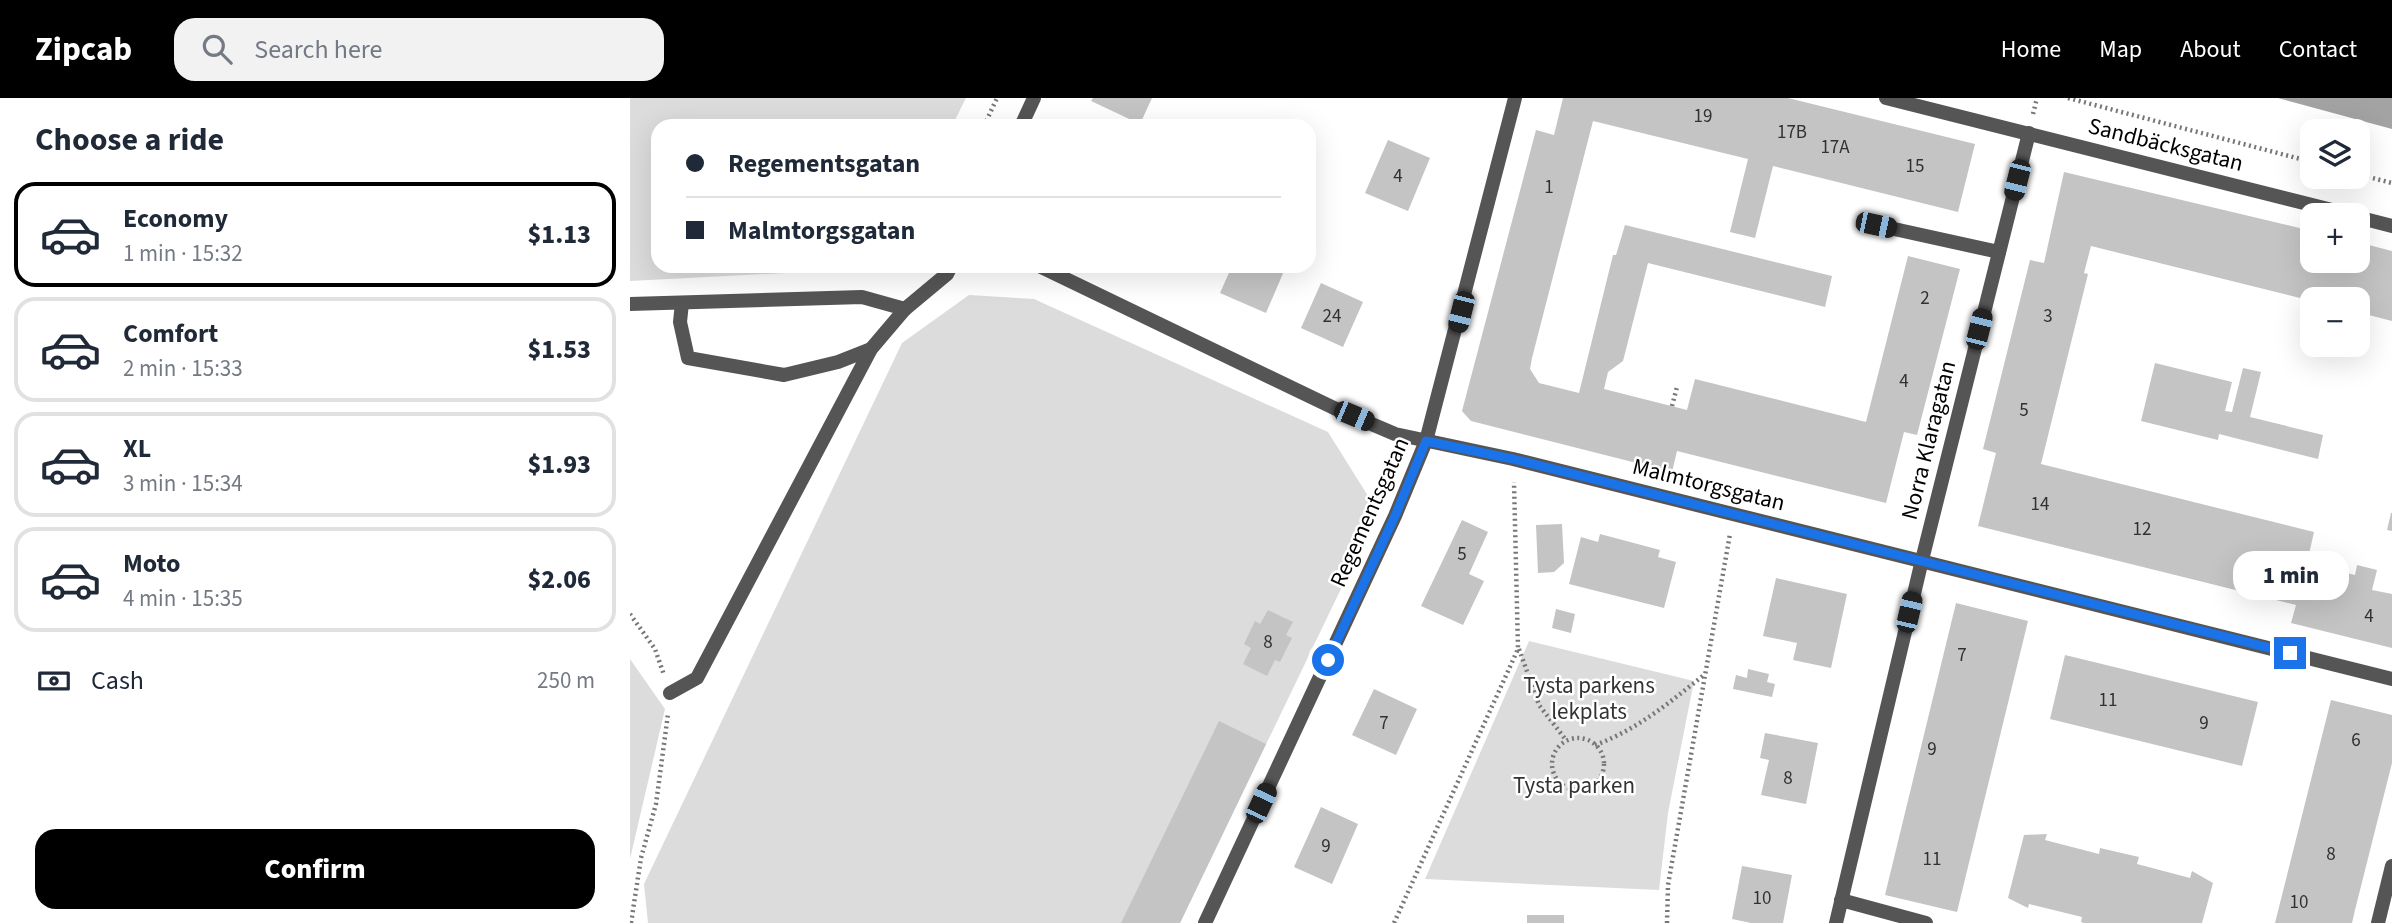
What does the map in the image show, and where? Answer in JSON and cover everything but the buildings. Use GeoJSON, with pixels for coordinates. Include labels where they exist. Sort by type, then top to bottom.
{"type":"FeatureCollection","features":[{"type":"Feature","properties":{"kind":"street"},"geometry":{"type":"LineString","coordinates":[[1024,119],[1034,98]]}},
{"type":"Feature","properties":{"kind":"street","name":"Regementsgatan"},"geometry":{"type":"LineString","coordinates":[[1205,923],[1395,516],[1426,441],[1515,98]]}},
{"type":"Feature","properties":{"kind":"street","name":"Sandbäcksgatan"},"geometry":{"type":"LineString","coordinates":[[1886,98],[2305,203]]}},
{"type":"Feature","properties":{"kind":"street","name":"Norra Klaragatan"},"geometry":{"type":"LineString","coordinates":[[1836,923],[1922,560],[2029,132]]}},
{"type":"Feature","properties":{"kind":"street"},"geometry":{"type":"LineString","coordinates":[[2370,220],[2392,226]]}},
{"type":"Feature","properties":{"kind":"street"},"geometry":{"type":"LineString","coordinates":[[1876,225],[1999,252]]}},
{"type":"Feature","properties":{"kind":"street"},"geometry":{"type":"LineString","coordinates":[[670,693],[697,678],[871,349],[905,309],[948,273]]}},
{"type":"Feature","properties":{"kind":"street","name":"Malmtorgsgatan"},"geometry":{"type":"LineString","coordinates":[[1054,273],[1334,408],[1395,433],[1513,459],[2392,679]]}},
{"type":"Feature","properties":{"kind":"street"},"geometry":{"type":"LineString","coordinates":[[630,304],[862,297],[905,309]]}},
{"type":"Feature","properties":{"kind":"street"},"geometry":{"type":"LineString","coordinates":[[682,303],[680,322],[688,358],[784,375],[838,362],[871,349]]}},
{"type":"Feature","properties":{"kind":"street"},"geometry":{"type":"LineString","coordinates":[[2378,923],[2392,866]]}},
{"type":"Feature","properties":{"kind":"street"},"geometry":{"type":"LineString","coordinates":[[1841,900],[1926,923]]}},
{"type":"Feature","properties":{"kind":"path"},"geometry":{"type":"LineString","coordinates":[[988,119],[998,98]]}},
{"type":"Feature","properties":{"kind":"path"},"geometry":{"type":"LineString","coordinates":[[2068,98],[2300,159]]}},
{"type":"Feature","properties":{"kind":"path"},"geometry":{"type":"LineString","coordinates":[[2370,177],[2392,183]]}},
{"type":"Feature","properties":{"kind":"path"},"geometry":{"type":"LineString","coordinates":[[1672,406],[1677,387]]}},
{"type":"Feature","properties":{"kind":"path"},"geometry":{"type":"LineString","coordinates":[[1513,459],[1518,649],[1539,705],[1566,740]]}},
{"type":"Feature","properties":{"kind":"path"},"geometry":{"type":"LineString","coordinates":[[1667,923],[1668,885],[1734,514]]}},
{"type":"Feature","properties":{"kind":"path"},"geometry":{"type":"LineString","coordinates":[[630,614],[655,649],[670,693],[656,804],[641,858],[631,923]]}},
{"type":"Feature","properties":{"kind":"path"},"geometry":{"type":"LineString","coordinates":[[1394,923],[1518,649]]}},
{"type":"Feature","properties":{"kind":"path"},"geometry":{"type":"LineString","coordinates":[[1595,745],[1617,737],[1649,718],[1705,674]]}},
{"type":"Feature","properties":{"kind":"path"},"geometry":{"type":"LineString","coordinates":[[1587,739],[1595,745],[1604,762],[1597,781],[1579,790],[1560,783],[1552,765],[1553,755],[1566,740],[1587,739]]}},
{"type":"Feature","properties":{"kind":"green space"},"geometry":{"type":"Polygon","coordinates":[[[630,98],[966,98],[956,119],[651,119],[651,273],[785,273],[630,281],[630,98]]]}},
{"type":"Feature","properties":{"kind":"green space"},"geometry":{"type":"Polygon","coordinates":[[[969,295],[1034,299],[1328,432],[1378,512],[1180,923],[648,923],[644,884],[902,343],[969,295]]]}},
{"type":"Feature","properties":{"kind":"green space","name":"Tysta parken"},"geometry":{"type":"Polygon","coordinates":[[[1529,641],[1694,681],[1668,813],[1659,890],[1425,879],[1529,641]]]}},
{"type":"Feature","properties":{"kind":"green space"},"geometry":{"type":"Polygon","coordinates":[[[630,659],[665,709],[630,859],[630,659]]]}},
{"type":"Feature","properties":{"kind":"shaded area"},"geometry":{"type":"Polygon","coordinates":[[[2278,98],[2392,98],[2392,129],[2370,123],[2370,119],[2355,119],[2278,98]]]}},
{"type":"Feature","properties":{"kind":"route"},"geometry":{"type":"LineString","coordinates":[[1328,660],[1395,516],[1426,441],[1513,459],[2290,653]]}},
{"type":"Feature","properties":{"kind":"park label","name":"Tysta parkens lekplats"},"geometry":{"type":"Point","coordinates":[1589,698]}}]}
